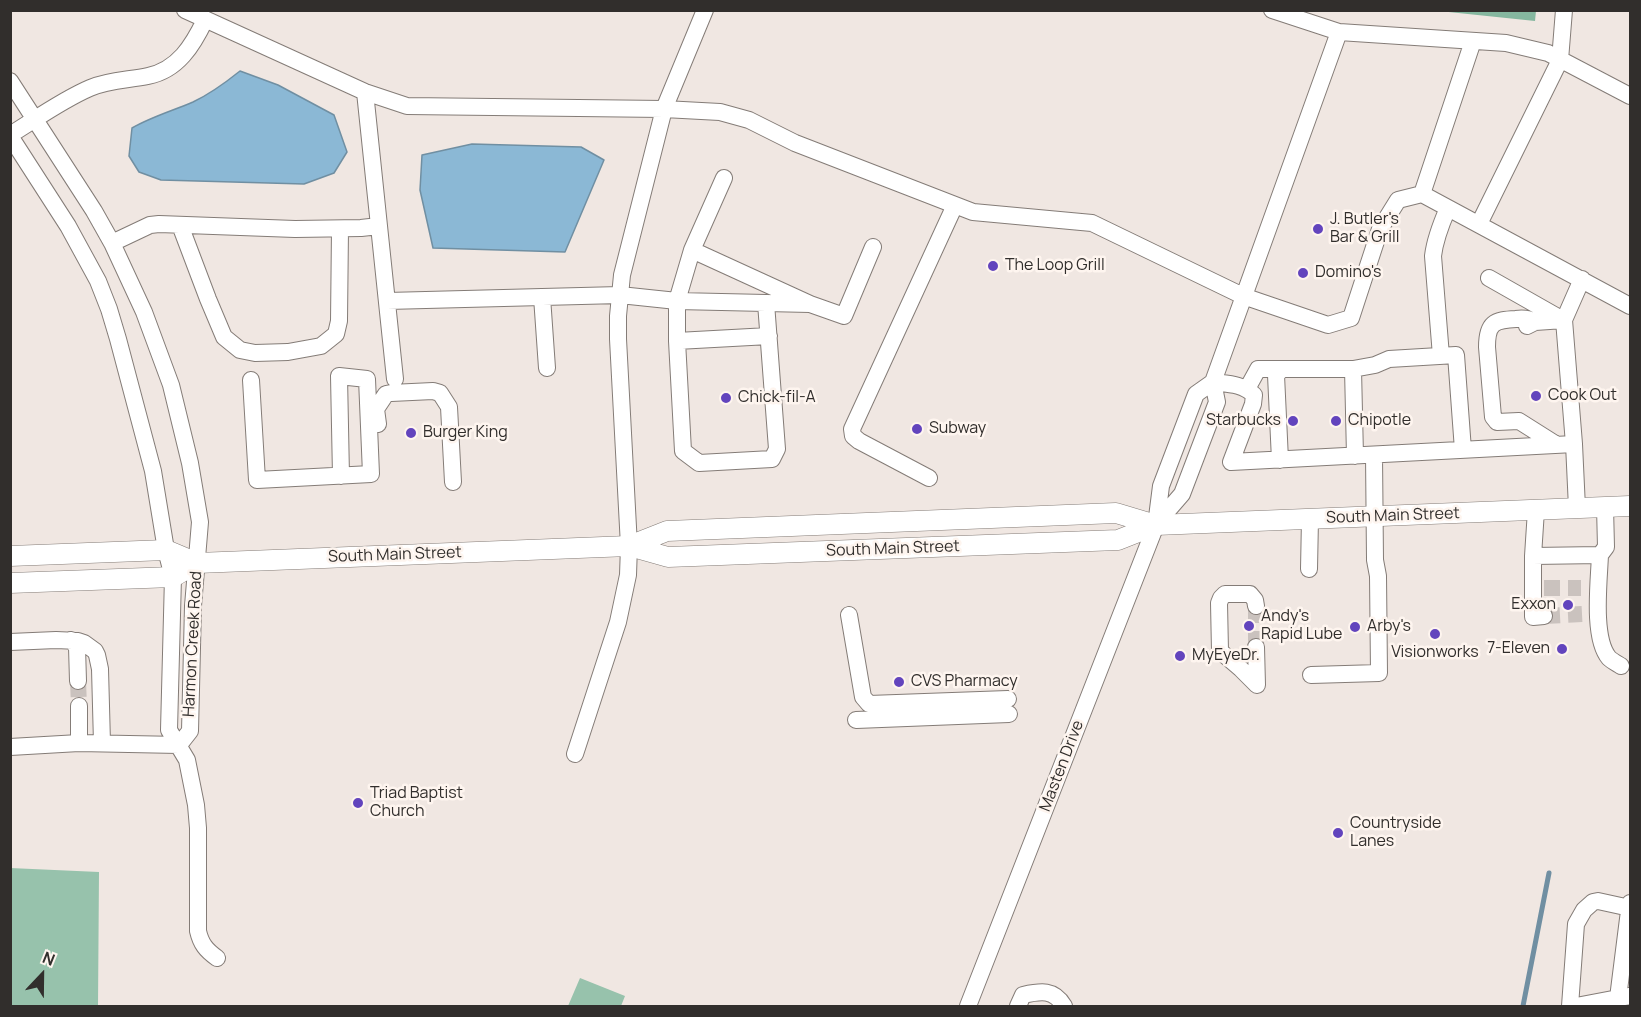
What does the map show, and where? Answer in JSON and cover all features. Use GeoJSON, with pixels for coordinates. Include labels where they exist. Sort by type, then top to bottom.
{"type":"FeatureCollection","features":[{"type":"Feature","properties":{"kind":"main road","name":"South Main Street"},"geometry":{"type":"LineString","coordinates":[[629,546],[666,531],[986,518],[1116,513],[1156,525],[1630,506]]}},
{"type":"Feature","properties":{"kind":"main road","name":"South Main Street"},"geometry":{"type":"LineString","coordinates":[[10,556],[166,550],[197,563],[629,546],[668,557],[1118,540],[1156,525]]}},
{"type":"Feature","properties":{"kind":"main road","name":"South Main Street"},"geometry":{"type":"LineString","coordinates":[[10,583],[173,577],[197,563]]}},
{"type":"Feature","properties":{"kind":"street"},"geometry":{"type":"LineString","coordinates":[[185,10],[365,92],[407,106],[664,109],[720,112],[749,120],[795,143],[973,212],[1092,223],[1243,296],[1328,325],[1351,318],[1380,229],[1398,200],[1422,194],[1630,306]]}},
{"type":"Feature","properties":{"kind":"street"},"geometry":{"type":"LineString","coordinates":[[575,754],[620,616],[628,575],[629,546],[618,339],[620,295],[626,253],[664,109],[705,10]]}},
{"type":"Feature","properties":{"kind":"street"},"geometry":{"type":"LineString","coordinates":[[1272,10],[1339,32],[1506,43],[1548,53],[1630,96]]}},
{"type":"Feature","properties":{"kind":"street"},"geometry":{"type":"LineString","coordinates":[[1479,224],[1560,60],[1564,10]]}},
{"type":"Feature","properties":{"kind":"street"},"geometry":{"type":"LineString","coordinates":[[10,135],[78,93],[92,87],[106,82],[162,72],[173,66],[196,38],[205,20]]}},
{"type":"Feature","properties":{"kind":"street"},"geometry":{"type":"LineString","coordinates":[[1339,32],[1213,382],[1237,385],[1254,395],[1253,404],[1231,462],[1565,445]]}},
{"type":"Feature","properties":{"kind":"street"},"geometry":{"type":"LineString","coordinates":[[1422,194],[1473,41]]}},
{"type":"Feature","properties":{"kind":"street","name":"Harmon Creek Road"},"geometry":{"type":"LineString","coordinates":[[10,81],[94,211],[112,243],[140,301],[155,339],[180,418],[200,522],[193,606],[190,731],[179,745],[169,730],[173,577],[166,550],[153,471],[131,382],[109,309],[84,253],[10,135]]}},
{"type":"Feature","properties":{"kind":"street"},"geometry":{"type":"LineString","coordinates":[[365,92],[395,379]]}},
{"type":"Feature","properties":{"kind":"street"},"geometry":{"type":"LineString","coordinates":[[724,178],[692,250],[677,302],[683,451],[699,463],[772,459],[777,449],[766,303]]}},
{"type":"Feature","properties":{"kind":"street"},"geometry":{"type":"LineString","coordinates":[[929,478],[859,441],[853,436],[852,429],[955,205]]}},
{"type":"Feature","properties":{"kind":"street"},"geometry":{"type":"LineString","coordinates":[[1441,356],[1433,256],[1438,229],[1448,208]]}},
{"type":"Feature","properties":{"kind":"street"},"geometry":{"type":"LineString","coordinates":[[112,243],[150,225],[159,224],[296,229],[379,226]]}},
{"type":"Feature","properties":{"kind":"street"},"geometry":{"type":"LineString","coordinates":[[180,225],[224,337],[240,350],[255,353],[288,352],[321,346],[336,334],[339,321],[340,229]]}},
{"type":"Feature","properties":{"kind":"street"},"geometry":{"type":"LineString","coordinates":[[692,250],[810,304],[844,316],[873,247]]}},
{"type":"Feature","properties":{"kind":"street"},"geometry":{"type":"LineString","coordinates":[[1489,278],[1564,320]]}},
{"type":"Feature","properties":{"kind":"street"},"geometry":{"type":"LineString","coordinates":[[1577,508],[1565,445],[1564,320],[1582,279]]}},
{"type":"Feature","properties":{"kind":"street"},"geometry":{"type":"LineString","coordinates":[[387,301],[620,295],[677,302],[810,304]]}},
{"type":"Feature","properties":{"kind":"street"},"geometry":{"type":"LineString","coordinates":[[542,297],[547,368]]}},
{"type":"Feature","properties":{"kind":"street"},"geometry":{"type":"LineString","coordinates":[[1506,448],[1495,336],[1502,328],[1528,326],[1534,322],[1564,320]]}},
{"type":"Feature","properties":{"kind":"street"},"geometry":{"type":"LineString","coordinates":[[677,341],[769,336]]}},
{"type":"Feature","properties":{"kind":"street"},"geometry":{"type":"LineString","coordinates":[[1247,389],[1258,369],[1353,369],[1375,365],[1389,359],[1456,355],[1462,450]]}},
{"type":"Feature","properties":{"kind":"street"},"geometry":{"type":"LineString","coordinates":[[1280,460],[1276,375],[1282,369]]}},
{"type":"Feature","properties":{"kind":"street"},"geometry":{"type":"LineString","coordinates":[[1353,369],[1355,456]]}},
{"type":"Feature","properties":{"kind":"street"},"geometry":{"type":"LineString","coordinates":[[341,476],[339,376],[367,379],[377,475]]}},
{"type":"Feature","properties":{"kind":"street"},"geometry":{"type":"LineString","coordinates":[[251,380],[257,480],[377,475]]}},
{"type":"Feature","properties":{"kind":"street","name":"Masten Drive"},"geometry":{"type":"LineString","coordinates":[[968,1006],[1156,525],[1161,486],[1196,394],[1213,382]]}},
{"type":"Feature","properties":{"kind":"street"},"geometry":{"type":"LineString","coordinates":[[377,475],[376,409],[378,404],[386,394],[434,391],[440,393],[449,407],[453,482]]}},
{"type":"Feature","properties":{"kind":"street"},"geometry":{"type":"LineString","coordinates":[[1503,421],[1519,420],[1565,445]]}},
{"type":"Feature","properties":{"kind":"street"},"geometry":{"type":"LineString","coordinates":[[1311,675],[1379,673],[1374,455]]}},
{"type":"Feature","properties":{"kind":"street"},"geometry":{"type":"LineString","coordinates":[[1605,507],[1606,547],[1600,555],[1599,587],[1589,614],[1609,658],[1621,666]]}},
{"type":"Feature","properties":{"kind":"street"},"geometry":{"type":"LineString","coordinates":[[1536,510],[1533,556],[1538,589],[1533,617],[1544,616]]}},
{"type":"Feature","properties":{"kind":"street"},"geometry":{"type":"LineString","coordinates":[[1309,569],[1310,519]]}},
{"type":"Feature","properties":{"kind":"street"},"geometry":{"type":"LineString","coordinates":[[1533,556],[1600,555]]}},
{"type":"Feature","properties":{"kind":"street"},"geometry":{"type":"LineString","coordinates":[[1581,588],[1599,587]]}},
{"type":"Feature","properties":{"kind":"street"},"geometry":{"type":"LineString","coordinates":[[1256,606],[1250,594],[1225,594],[1219,603],[1220,651],[1257,685],[1256,647]]}},
{"type":"Feature","properties":{"kind":"street"},"geometry":{"type":"LineString","coordinates":[[849,615],[863,697],[869,704],[1009,707],[856,720]]}},
{"type":"Feature","properties":{"kind":"street"},"geometry":{"type":"LineString","coordinates":[[10,642],[64,640],[84,643],[98,655],[102,743]]}},
{"type":"Feature","properties":{"kind":"street"},"geometry":{"type":"LineString","coordinates":[[64,640],[77,647],[78,681]]}},
{"type":"Feature","properties":{"kind":"street"},"geometry":{"type":"LineString","coordinates":[[78,706],[79,743]]}},
{"type":"Feature","properties":{"kind":"street"},"geometry":{"type":"LineString","coordinates":[[10,747],[79,743],[179,745],[187,760],[196,805],[198,931],[200,941],[206,950],[217,958]]}},
{"type":"Feature","properties":{"kind":"street"},"geometry":{"type":"LineString","coordinates":[[1570,1006],[1576,924],[1584,910],[1598,901],[1630,908]]}},
{"type":"Feature","properties":{"kind":"street"},"geometry":{"type":"LineString","coordinates":[[1576,1006],[1624,997],[1630,903]]}},
{"type":"Feature","properties":{"kind":"street"},"geometry":{"type":"LineString","coordinates":[[1018,1006],[1023,995],[1048,992],[1058,997],[1064,1006]]}},
{"type":"Feature","properties":{"kind":"green space"},"geometry":{"type":"Polygon","coordinates":[[[1536,10],[1535,21],[1439,11],[1536,10]]]}},
{"type":"Feature","properties":{"kind":"green space"},"geometry":{"type":"Polygon","coordinates":[[[10,868],[99,872],[98,1006],[11,1006],[10,868]]]}},
{"type":"Feature","properties":{"kind":"green space"},"geometry":{"type":"Polygon","coordinates":[[[580,978],[625,996],[621,1006],[568,1006],[580,978]]]}},
{"type":"Feature","properties":{"kind":"water"},"geometry":{"type":"Polygon","coordinates":[[[240,71],[278,85],[334,115],[347,152],[334,173],[304,184],[161,180],[139,172],[129,156],[132,128],[199,99],[240,71]]]}},
{"type":"Feature","properties":{"kind":"water"},"geometry":{"type":"Polygon","coordinates":[[[472,144],[581,147],[604,160],[565,252],[433,248],[420,190],[422,155],[472,144]]]}},
{"type":"Feature","properties":{"kind":"waterway"},"geometry":{"type":"LineString","coordinates":[[1523,1006],[1549,873]]}},
{"type":"Feature","properties":{"kind":"tunnel"},"geometry":{"type":"LineString","coordinates":[[1544,588],[1581,588]]}},
{"type":"Feature","properties":{"kind":"tunnel"},"geometry":{"type":"LineString","coordinates":[[1256,606],[1256,647]]}},
{"type":"Feature","properties":{"kind":"tunnel"},"geometry":{"type":"LineString","coordinates":[[1544,616],[1582,614]]}},
{"type":"Feature","properties":{"kind":"tunnel"},"geometry":{"type":"LineString","coordinates":[[78,681],[79,706]]}},
{"type":"Feature","properties":{"kind":"place","name":"J. Butler's Bar & Grill"},"geometry":{"type":"Point","coordinates":[1318,229]}},
{"type":"Feature","properties":{"kind":"place","name":"The Loop Grill"},"geometry":{"type":"Point","coordinates":[993,266]}},
{"type":"Feature","properties":{"kind":"place","name":"Domino's"},"geometry":{"type":"Point","coordinates":[1303,273]}},
{"type":"Feature","properties":{"kind":"place","name":"Cook Out"},"geometry":{"type":"Point","coordinates":[1536,396]}},
{"type":"Feature","properties":{"kind":"place","name":"Chick-fil-A"},"geometry":{"type":"Point","coordinates":[726,398]}},
{"type":"Feature","properties":{"kind":"place","name":"Starbucks"},"geometry":{"type":"Point","coordinates":[1293,421]}},
{"type":"Feature","properties":{"kind":"place","name":"Chipotle"},"geometry":{"type":"Point","coordinates":[1336,421]}},
{"type":"Feature","properties":{"kind":"place","name":"Subway"},"geometry":{"type":"Point","coordinates":[917,429]}},
{"type":"Feature","properties":{"kind":"place","name":"Burger King"},"geometry":{"type":"Point","coordinates":[411,433]}},
{"type":"Feature","properties":{"kind":"place","name":"Exxon"},"geometry":{"type":"Point","coordinates":[1568,605]}},
{"type":"Feature","properties":{"kind":"place","name":"Andy's Rapid Lube"},"geometry":{"type":"Point","coordinates":[1249,626]}},
{"type":"Feature","properties":{"kind":"place","name":"Arby's"},"geometry":{"type":"Point","coordinates":[1355,627]}},
{"type":"Feature","properties":{"kind":"place","name":"Visionworks"},"geometry":{"type":"Point","coordinates":[1435,634]}},
{"type":"Feature","properties":{"kind":"place","name":"7-Eleven"},"geometry":{"type":"Point","coordinates":[1562,649]}},
{"type":"Feature","properties":{"kind":"place","name":"MyEyeDr."},"geometry":{"type":"Point","coordinates":[1180,656]}},
{"type":"Feature","properties":{"kind":"place","name":"CVS Pharmacy"},"geometry":{"type":"Point","coordinates":[899,682]}},
{"type":"Feature","properties":{"kind":"place","name":"Triad Baptist Church"},"geometry":{"type":"Point","coordinates":[358,803]}},
{"type":"Feature","properties":{"kind":"place","name":"Countryside Lanes"},"geometry":{"type":"Point","coordinates":[1338,833]}}]}
